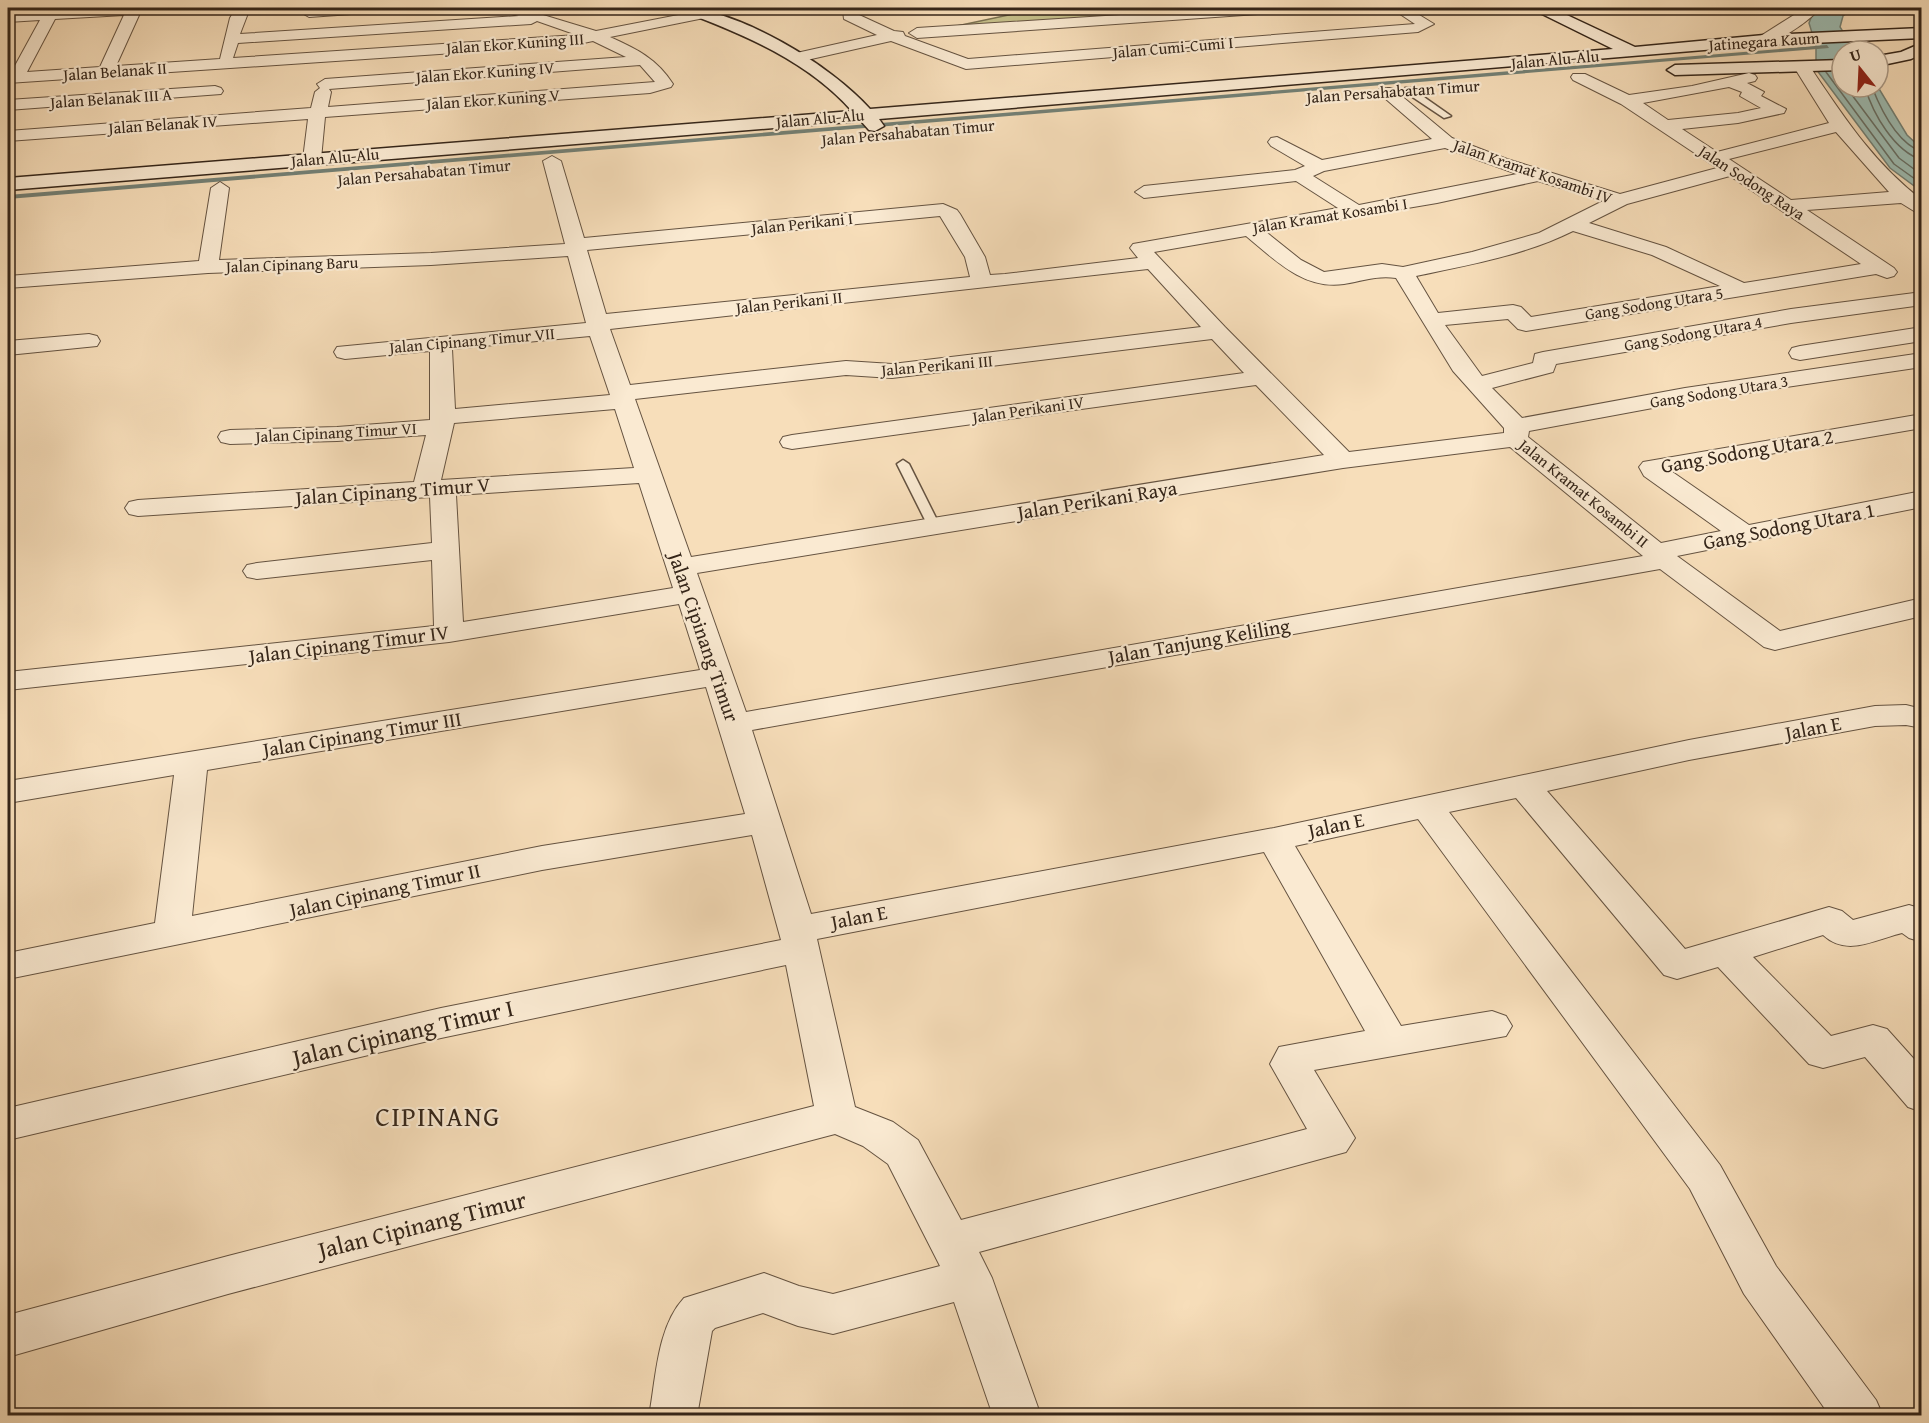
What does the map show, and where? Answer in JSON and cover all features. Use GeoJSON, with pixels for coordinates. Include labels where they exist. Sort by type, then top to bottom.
{"type":"FeatureCollection","features":[{"type":"Feature","properties":{"kind":"street"},"geometry":{"type":"LineString","coordinates":[[296,14],[380,8]]}},
{"type":"Feature","properties":{"kind":"street"},"geometry":{"type":"LineString","coordinates":[[505,8],[547,19],[596,36],[646,60]]}},
{"type":"Feature","properties":{"kind":"street"},"geometry":{"type":"LineString","coordinates":[[687,8],[798,57],[843,89],[878,126]]}},
{"type":"Feature","properties":{"kind":"street"},"geometry":{"type":"LineString","coordinates":[[863,8],[850,11],[849,16],[891,36]]}},
{"type":"Feature","properties":{"kind":"street"},"geometry":{"type":"LineString","coordinates":[[1166,8],[1179,16]]}},
{"type":"Feature","properties":{"kind":"street"},"geometry":{"type":"LineString","coordinates":[[798,57],[891,36],[917,33],[1286,8]]}},
{"type":"Feature","properties":{"kind":"street","name":"Jalan Cumi-Cumi I"},"geometry":{"type":"LineString","coordinates":[[891,36],[966,64],[1418,28],[1426,24],[1398,8]]}},
{"type":"Feature","properties":{"kind":"street"},"geometry":{"type":"LineString","coordinates":[[1546,8],[1661,68],[1727,74],[1830,65]]}},
{"type":"Feature","properties":{"kind":"street"},"geometry":{"type":"LineString","coordinates":[[1764,40],[1792,24],[1813,8]]}},
{"type":"Feature","properties":{"kind":"street"},"geometry":{"type":"LineString","coordinates":[[8,18],[62,12],[137,9],[106,71]]}},
{"type":"Feature","properties":{"kind":"street"},"geometry":{"type":"LineString","coordinates":[[917,33],[1022,10]]}},
{"type":"Feature","properties":{"kind":"street"},"geometry":{"type":"LineString","coordinates":[[11,78],[62,12]]}},
{"type":"Feature","properties":{"kind":"street"},"geometry":{"type":"LineString","coordinates":[[203,121],[240,13],[260,16]]}},
{"type":"Feature","properties":{"kind":"street","name":"Jalan Ekor Kuning III"},"geometry":{"type":"LineString","coordinates":[[223,64],[596,36],[704,14]]}},
{"type":"Feature","properties":{"kind":"street"},"geometry":{"type":"LineString","coordinates":[[231,39],[547,19]]}},
{"type":"Feature","properties":{"kind":"street","name":"Jatinegara Kaum"},"geometry":{"type":"LineString","coordinates":[[1636,54],[1764,40],[1913,35]]}},
{"type":"Feature","properties":{"kind":"street"},"geometry":{"type":"LineString","coordinates":[[1890,59],[1918,52]]}},
{"type":"Feature","properties":{"kind":"street","name":"Jalan Alu-Alu"},"geometry":{"type":"LineString","coordinates":[[8,184],[312,159],[878,126],[1636,54]]}},
{"type":"Feature","properties":{"kind":"street"},"geometry":{"type":"LineString","coordinates":[[312,159],[318,112],[325,84],[324,57]]}},
{"type":"Feature","properties":{"kind":"street","name":"Jalan Ekor Kuning V"},"geometry":{"type":"LineString","coordinates":[[318,112],[661,86],[665,82],[646,60]]}},
{"type":"Feature","properties":{"kind":"street","name":"Jalan Ekor Kuning IV"},"geometry":{"type":"LineString","coordinates":[[325,84],[646,60]]}},
{"type":"Feature","properties":{"kind":"street","name":"Jalan Belanak II"},"geometry":{"type":"LineString","coordinates":[[11,78],[223,64]]}},
{"type":"Feature","properties":{"kind":"street"},"geometry":{"type":"LineString","coordinates":[[1806,67],[1813,87],[1840,126],[1903,197],[1922,210]]}},
{"type":"Feature","properties":{"kind":"street"},"geometry":{"type":"LineString","coordinates":[[1627,100],[1692,91],[1727,74]]}},
{"type":"Feature","properties":{"kind":"street"},"geometry":{"type":"LineString","coordinates":[[1666,125],[1738,118],[1778,109],[1748,96],[1756,92],[1727,74]]}},
{"type":"Feature","properties":{"kind":"street"},"geometry":{"type":"LineString","coordinates":[[1556,79],[1613,75]]}},
{"type":"Feature","properties":{"kind":"street","name":"Jalan Sodong Raya"},"geometry":{"type":"LineString","coordinates":[[1579,77],[1627,100],[1922,296]]}},
{"type":"Feature","properties":{"kind":"street","name":"Jalan Persahabatan Timur"},"geometry":{"type":"LineString","coordinates":[[1380,92],[1442,87]]}},
{"type":"Feature","properties":{"kind":"street","name":"Jalan Belanak III A"},"geometry":{"type":"LineString","coordinates":[[8,105],[215,91]]}},
{"type":"Feature","properties":{"kind":"street","name":"Jalan Kramat Kosambi IV"},"geometry":{"type":"LineString","coordinates":[[1380,92],[1446,142],[1538,175],[1620,200]]}},
{"type":"Feature","properties":{"kind":"street","name":"Jalan Belanak IV"},"geometry":{"type":"LineString","coordinates":[[8,136],[318,112]]}},
{"type":"Feature","properties":{"kind":"street","name":"Jalan Persahabatan Timur"},"geometry":{"type":"LineString","coordinates":[[858,136],[878,126]]}},
{"type":"Feature","properties":{"kind":"street"},"geometry":{"type":"LineString","coordinates":[[1249,228],[1287,258],[1322,278],[1386,270],[1403,273],[1503,250],[1546,237],[1620,200],[1723,164],[1788,137],[1840,126]]}},
{"type":"Feature","properties":{"kind":"street"},"geometry":{"type":"LineString","coordinates":[[1277,142],[1319,166]]}},
{"type":"Feature","properties":{"kind":"street","name":"Jalan Kramat Kosambi IV"},"geometry":{"type":"LineString","coordinates":[[1144,192],[1299,175],[1319,166],[1446,142]]}},
{"type":"Feature","properties":{"kind":"street","name":"Jalan Cipinang Timur"},"geometry":{"type":"LineString","coordinates":[[8,1336],[228,1275],[837,1117],[799,940],[734,724],[598,325],[553,162]]}},
{"type":"Feature","properties":{"kind":"street"},"geometry":{"type":"LineString","coordinates":[[1299,175],[1356,211]]}},
{"type":"Feature","properties":{"kind":"street","name":"Jalan Kramat Kosambi I"},"geometry":{"type":"LineString","coordinates":[[1153,262],[1140,248],[1356,211],[1538,175]]}},
{"type":"Feature","properties":{"kind":"street"},"geometry":{"type":"LineString","coordinates":[[197,190],[244,186]]}},
{"type":"Feature","properties":{"kind":"street"},"geometry":{"type":"LineString","coordinates":[[208,267],[220,188]]}},
{"type":"Feature","properties":{"kind":"street"},"geometry":{"type":"LineString","coordinates":[[1789,206],[1903,197]]}},
{"type":"Feature","properties":{"kind":"street","name":"Jalan Perikani I"},"geometry":{"type":"LineString","coordinates":[[577,247],[936,210],[950,214],[985,257],[982,283]]}},
{"type":"Feature","properties":{"kind":"street"},"geometry":{"type":"LineString","coordinates":[[1573,225],[1628,239],[1681,258],[1740,289]]}},
{"type":"Feature","properties":{"kind":"street","name":"Jalan Cipinang Baru"},"geometry":{"type":"LineString","coordinates":[[8,282],[208,267],[431,259],[577,247]]}},
{"type":"Feature","properties":{"kind":"street"},"geometry":{"type":"LineString","coordinates":[[1153,262],[1216,332],[1343,460]]}},
{"type":"Feature","properties":{"kind":"street","name":"Jalan Perikani II"},"geometry":{"type":"LineString","coordinates":[[598,325],[1153,262]]}},
{"type":"Feature","properties":{"kind":"street","name":"Gang Sodong Utara 5"},"geometry":{"type":"LineString","coordinates":[[1432,320],[1513,312],[1526,324],[1880,267]]}},
{"type":"Feature","properties":{"kind":"street","name":"Jalan Kramat Kosambi II"},"geometry":{"type":"LineString","coordinates":[[1403,273],[1477,386],[1516,433],[1661,556],[1775,640],[1922,607]]}},
{"type":"Feature","properties":{"kind":"street","name":"Gang Sodong Utara 4"},"geometry":{"type":"LineString","coordinates":[[1477,386],[1545,367],[1543,359],[1791,315],[1922,296]]}},
{"type":"Feature","properties":{"kind":"street","name":"Jalan Cipinang Timur VII"},"geometry":{"type":"LineString","coordinates":[[345,352],[598,325]]}},
{"type":"Feature","properties":{"kind":"street","name":"Jalan Perikani III"},"geometry":{"type":"LineString","coordinates":[[623,397],[846,368],[892,371],[1216,332]]}},
{"type":"Feature","properties":{"kind":"street"},"geometry":{"type":"LineString","coordinates":[[1800,353],[1922,334]]}},
{"type":"Feature","properties":{"kind":"street"},"geometry":{"type":"LineString","coordinates":[[8,348],[89,341]]}},
{"type":"Feature","properties":{"kind":"street"},"geometry":{"type":"LineString","coordinates":[[441,343],[443,422],[434,488],[445,550],[448,633]]}},
{"type":"Feature","properties":{"kind":"street","name":"Gang Sodong Utara 3"},"geometry":{"type":"LineString","coordinates":[[1516,433],[1674,397],[1922,360]]}},
{"type":"Feature","properties":{"kind":"street","name":"Jalan Perikani IV"},"geometry":{"type":"LineString","coordinates":[[792,442],[1263,377]]}},
{"type":"Feature","properties":{"kind":"street","name":"Jalan Cipinang Timur VI"},"geometry":{"type":"LineString","coordinates":[[230,436],[337,434],[623,397]]}},
{"type":"Feature","properties":{"kind":"street","name":"Gang Sodong Utara 2"},"geometry":{"type":"LineString","coordinates":[[1745,535],[1653,471],[1652,467],[1922,421]]}},
{"type":"Feature","properties":{"kind":"street","name":"Jalan Perikani Raya"},"geometry":{"type":"LineString","coordinates":[[685,580],[934,526],[1516,433]]}},
{"type":"Feature","properties":{"kind":"street","name":"Jalan Cipinang Timur V"},"geometry":{"type":"LineString","coordinates":[[138,508],[648,475]]}},
{"type":"Feature","properties":{"kind":"street","name":"Gang Sodong Utara 1"},"geometry":{"type":"LineString","coordinates":[[1661,556],[1745,535],[1922,499]]}},
{"type":"Feature","properties":{"kind":"street"},"geometry":{"type":"LineString","coordinates":[[257,571],[445,550]]}},
{"type":"Feature","properties":{"kind":"street","name":"Jalan Tanjung Keliling"},"geometry":{"type":"LineString","coordinates":[[734,724],[1661,556]]}},
{"type":"Feature","properties":{"kind":"street","name":"Jalan Cipinang Timur IV"},"geometry":{"type":"LineString","coordinates":[[8,681],[448,633],[685,580]]}},
{"type":"Feature","properties":{"kind":"street","name":"Jalan Cipinang Timur III"},"geometry":{"type":"LineString","coordinates":[[8,792],[717,676]]}},
{"type":"Feature","properties":{"kind":"street","name":"Jalan E"},"geometry":{"type":"LineString","coordinates":[[799,940],[1523,785],[1875,716],[1906,715],[1922,719]]}},
{"type":"Feature","properties":{"kind":"street"},"geometry":{"type":"LineString","coordinates":[[172,934],[192,761]]}},
{"type":"Feature","properties":{"kind":"street"},"geometry":{"type":"LineString","coordinates":[[1523,785],[1677,964],[1726,952],[1829,920],[1846,935],[1909,918],[1922,929]]}},
{"type":"Feature","properties":{"kind":"street"},"geometry":{"type":"LineString","coordinates":[[1426,806],[1705,1177],[1760,1280],[1859,1416]]}},
{"type":"Feature","properties":{"kind":"street","name":"Jalan Cipinang Timur II"},"geometry":{"type":"LineString","coordinates":[[8,966],[542,858],[763,822]]}},
{"type":"Feature","properties":{"kind":"street"},"geometry":{"type":"LineString","coordinates":[[1274,839],[1391,1043]]}},
{"type":"Feature","properties":{"kind":"street","name":"Jalan Cipinang Timur I"},"geometry":{"type":"LineString","coordinates":[[8,1124],[799,940]]}},
{"type":"Feature","properties":{"kind":"street"},"geometry":{"type":"LineString","coordinates":[[1726,952],[1823,1053],[1873,1040],[1922,1096]]}},
{"type":"Feature","properties":{"kind":"street"},"geometry":{"type":"LineString","coordinates":[[673,1416],[689,1330],[692,1320],[700,1312],[764,1293],[798,1306],[833,1314],[960,1259],[1331,1140],[1334,1138],[1290,1060],[1492,1026]]}},
{"type":"Feature","properties":{"kind":"street"},"geometry":{"type":"LineString","coordinates":[[837,1117],[878,1134],[903,1152],[960,1259],[1017,1416]]}},
{"type":"Feature","properties":{"kind":"lane"},"geometry":{"type":"LineString","coordinates":[[1408,90],[1447,116]]}},
{"type":"Feature","properties":{"kind":"lane"},"geometry":{"type":"LineString","coordinates":[[903,464],[934,526]]}},
{"type":"Feature","properties":{"kind":"shaded area"},"geometry":{"type":"Polygon","coordinates":[[[1041,8],[1164,8],[1170,11],[933,31],[1041,8]]]}},
{"type":"Feature","properties":{"kind":"water"},"geometry":{"type":"Polygon","coordinates":[[[1815,8],[1853,8],[1843,16],[1840,27],[1848,39],[1830,39],[1830,88],[1816,69],[1816,46],[1809,23],[1815,8]]]}},
{"type":"Feature","properties":{"kind":"water"},"geometry":{"type":"Polygon","coordinates":[[[1838,99],[1885,99],[1907,135],[1921,148],[1921,191],[1890,168],[1838,99]]]}},
{"type":"Feature","properties":{"kind":"waterway"},"geometry":{"type":"LineString","coordinates":[[8,197],[1827,47]]}},
{"type":"Feature","properties":{"kind":"district","name":"CIPINANG"},"geometry":{"type":"Point","coordinates":[438,1117]}}]}
